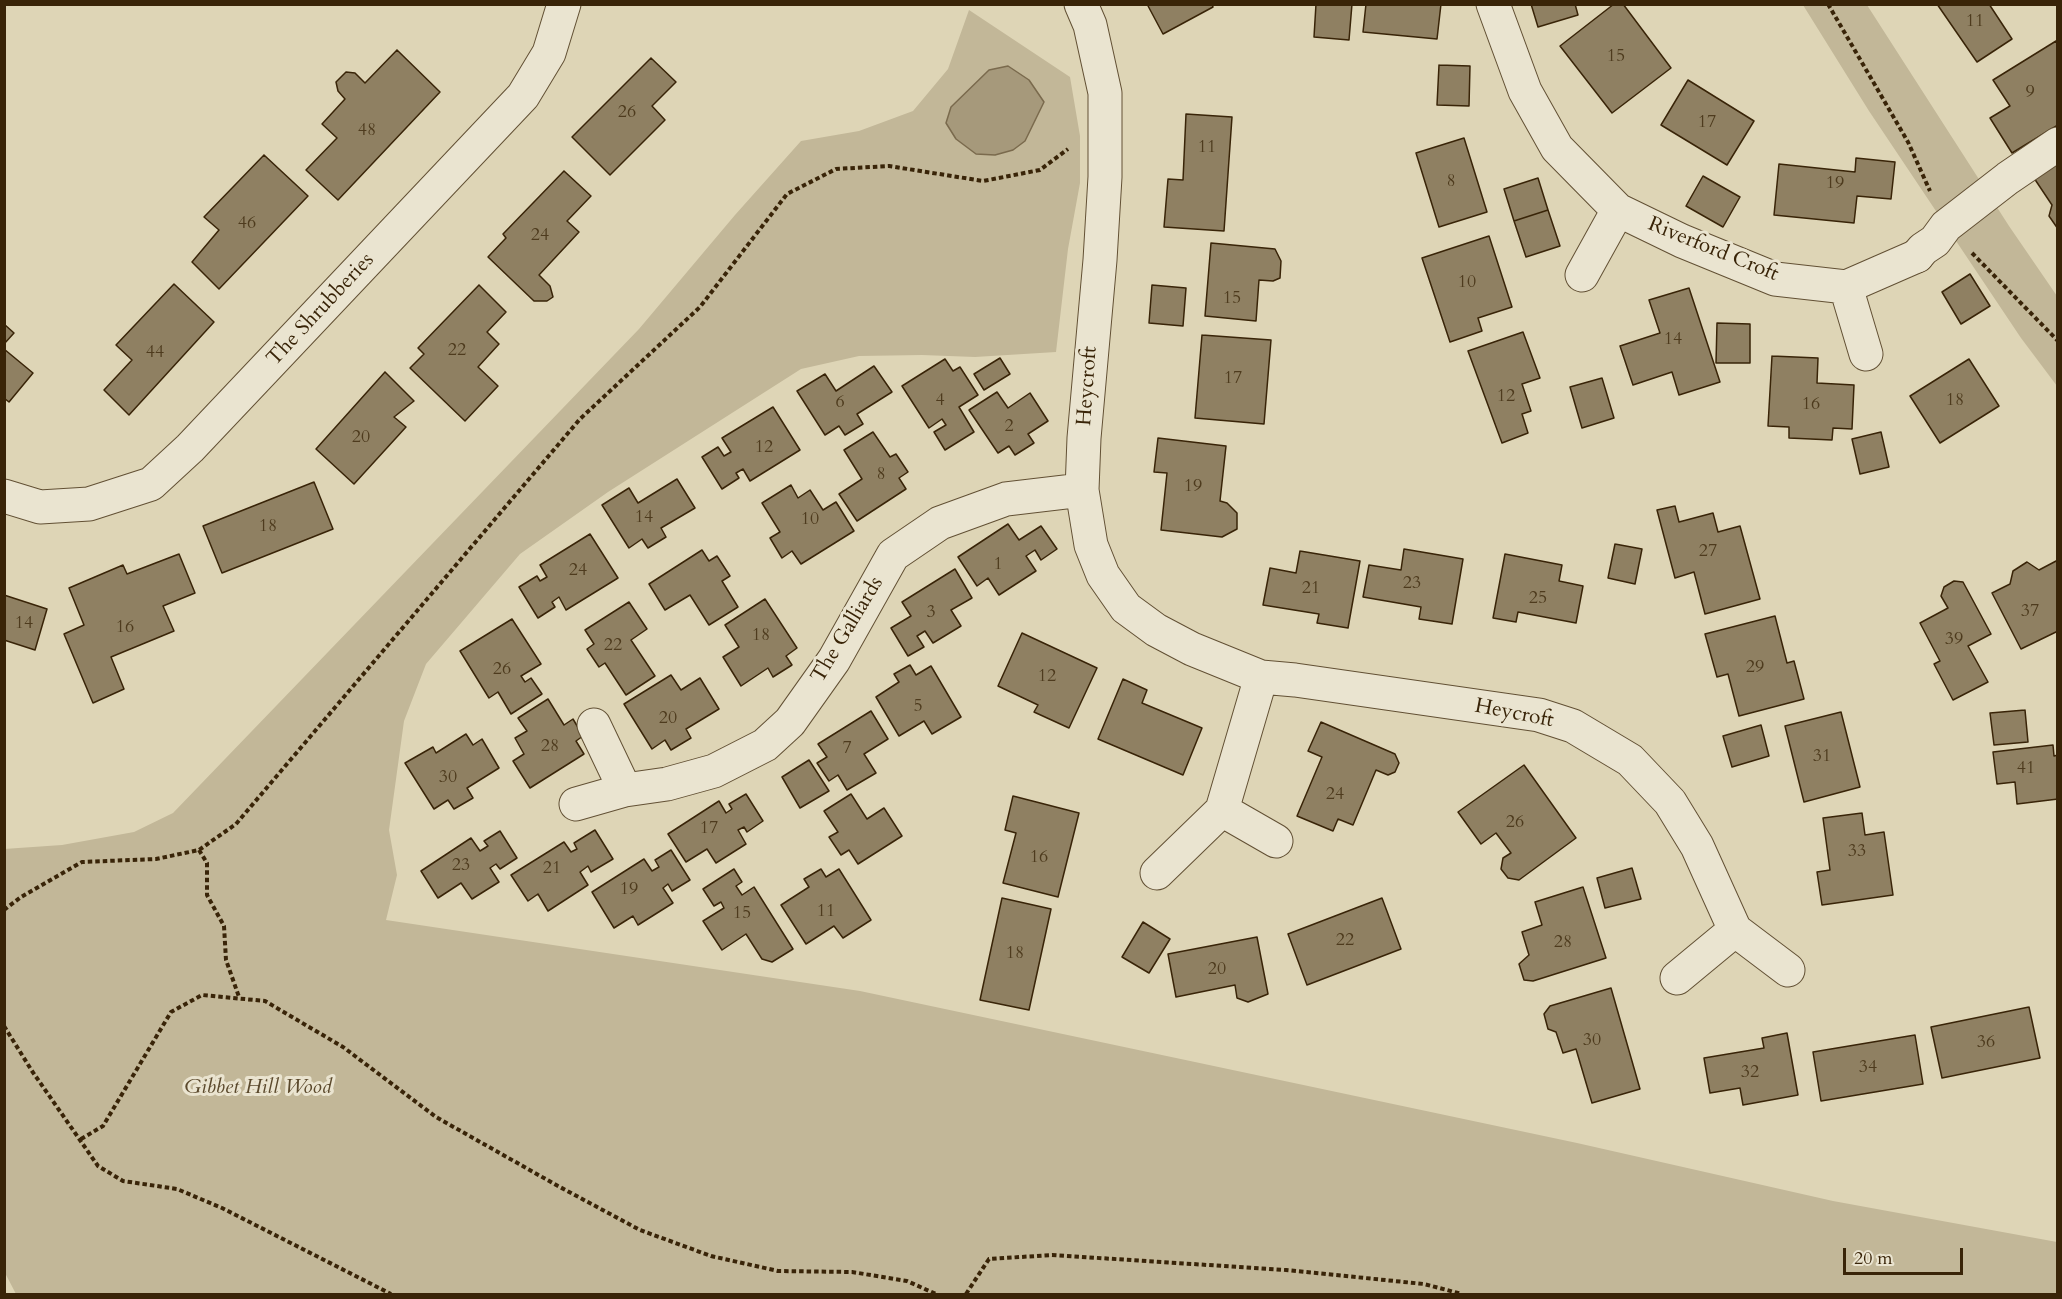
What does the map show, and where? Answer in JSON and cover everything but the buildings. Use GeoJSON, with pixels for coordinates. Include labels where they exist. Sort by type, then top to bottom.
{"type":"FeatureCollection","features":[{"type":"Feature","properties":{"kind":"street","name":"The Shrubberies"},"geometry":{"type":"LineString","coordinates":[[4,496],[40,507],[89,504],[151,484],[190,448],[523,96],[549,53],[564,4]]}},
{"type":"Feature","properties":{"kind":"street","name":"Heycroft"},"geometry":{"type":"LineString","coordinates":[[1081,4],[1090,25],[1105,93],[1105,177],[1082,490],[1091,545],[1103,575],[1126,608],[1156,630],[1261,677],[1539,716],[1573,726],[1630,760],[1670,802],[1697,846],[1735,930],[1788,970]]}},
{"type":"Feature","properties":{"kind":"street","name":"Riverford Croft"},"geometry":{"type":"LineString","coordinates":[[1493,4],[1525,91],[1557,148],[1618,210],[1682,241],[1775,279],[1846,287]]}},
{"type":"Feature","properties":{"kind":"street"},"geometry":{"type":"LineString","coordinates":[[1866,354],[1846,287],[1917,256],[1935,241],[1946,226],[2008,178],[2058,144]]}},
{"type":"Feature","properties":{"kind":"street"},"geometry":{"type":"LineString","coordinates":[[1582,275],[1618,210]]}},
{"type":"Feature","properties":{"kind":"street","name":"The Galliards"},"geometry":{"type":"LineString","coordinates":[[576,804],[624,790],[667,784],[714,771],[765,745],[790,722],[834,660],[893,555],[940,523],[1006,499],[1082,490]]}},
{"type":"Feature","properties":{"kind":"street"},"geometry":{"type":"LineString","coordinates":[[1157,873],[1222,810],[1261,677]]}},
{"type":"Feature","properties":{"kind":"street"},"geometry":{"type":"LineString","coordinates":[[594,725],[624,790]]}},
{"type":"Feature","properties":{"kind":"street"},"geometry":{"type":"LineString","coordinates":[[1222,810],[1276,842]]}},
{"type":"Feature","properties":{"kind":"street"},"geometry":{"type":"LineString","coordinates":[[1677,978],[1735,930]]}},
{"type":"Feature","properties":{"kind":"path"},"geometry":{"type":"LineString","coordinates":[[1828,4],[1908,142],[1946,226],[2058,341]]}},
{"type":"Feature","properties":{"kind":"path"},"geometry":{"type":"LineString","coordinates":[[4,910],[21,897],[82,862],[156,859],[199,850],[236,824],[580,419],[700,307],[787,194],[836,169],[889,166],[983,181],[994,179],[1040,170],[1067,149],[1074,140]]}},
{"type":"Feature","properties":{"kind":"path"},"geometry":{"type":"LineString","coordinates":[[199,850],[207,863],[207,895],[224,926],[226,960],[239,997]]}},
{"type":"Feature","properties":{"kind":"path"},"geometry":{"type":"LineString","coordinates":[[81,1139],[103,1126],[171,1012],[202,995],[265,1000],[343,1047],[436,1117],[640,1230],[711,1256],[778,1271],[852,1272],[907,1281],[936,1294]]}},
{"type":"Feature","properties":{"kind":"path"},"geometry":{"type":"LineString","coordinates":[[4,1026],[32,1071],[98,1166],[123,1181],[177,1189],[222,1208],[391,1294]]}},
{"type":"Feature","properties":{"kind":"path"},"geometry":{"type":"LineString","coordinates":[[966,1294],[988,1258],[1052,1255],[1286,1270],[1424,1284],[1462,1294]]}},
{"type":"Feature","properties":{"kind":"green space"},"geometry":{"type":"Polygon","coordinates":[[[1803,5],[1867,5],[2009,226],[2057,296],[2057,386],[2021,338],[1869,111],[1803,5]]]}},
{"type":"Feature","properties":{"kind":"green space","name":"Gibbet Hill Wood"},"geometry":{"type":"Polygon","coordinates":[[[969,10],[1070,77],[1080,136],[1080,183],[1068,249],[1056,352],[975,357],[859,356],[801,369],[608,492],[520,554],[426,664],[404,721],[389,830],[397,875],[386,920],[860,991],[1577,1143],[1833,1201],[2057,1242],[2057,1294],[16,1294],[4,1271],[4,849],[62,845],[134,832],[173,813],[639,329],[801,141],[859,131],[913,111],[948,69],[969,10]]]}},
{"type":"Feature","properties":{"kind":"shaded area"},"geometry":{"type":"Polygon","coordinates":[[[1008,66],[1029,80],[1044,102],[1025,141],[1013,150],[995,155],[976,154],[956,139],[946,123],[951,107],[989,70],[1008,66]]]}}]}
